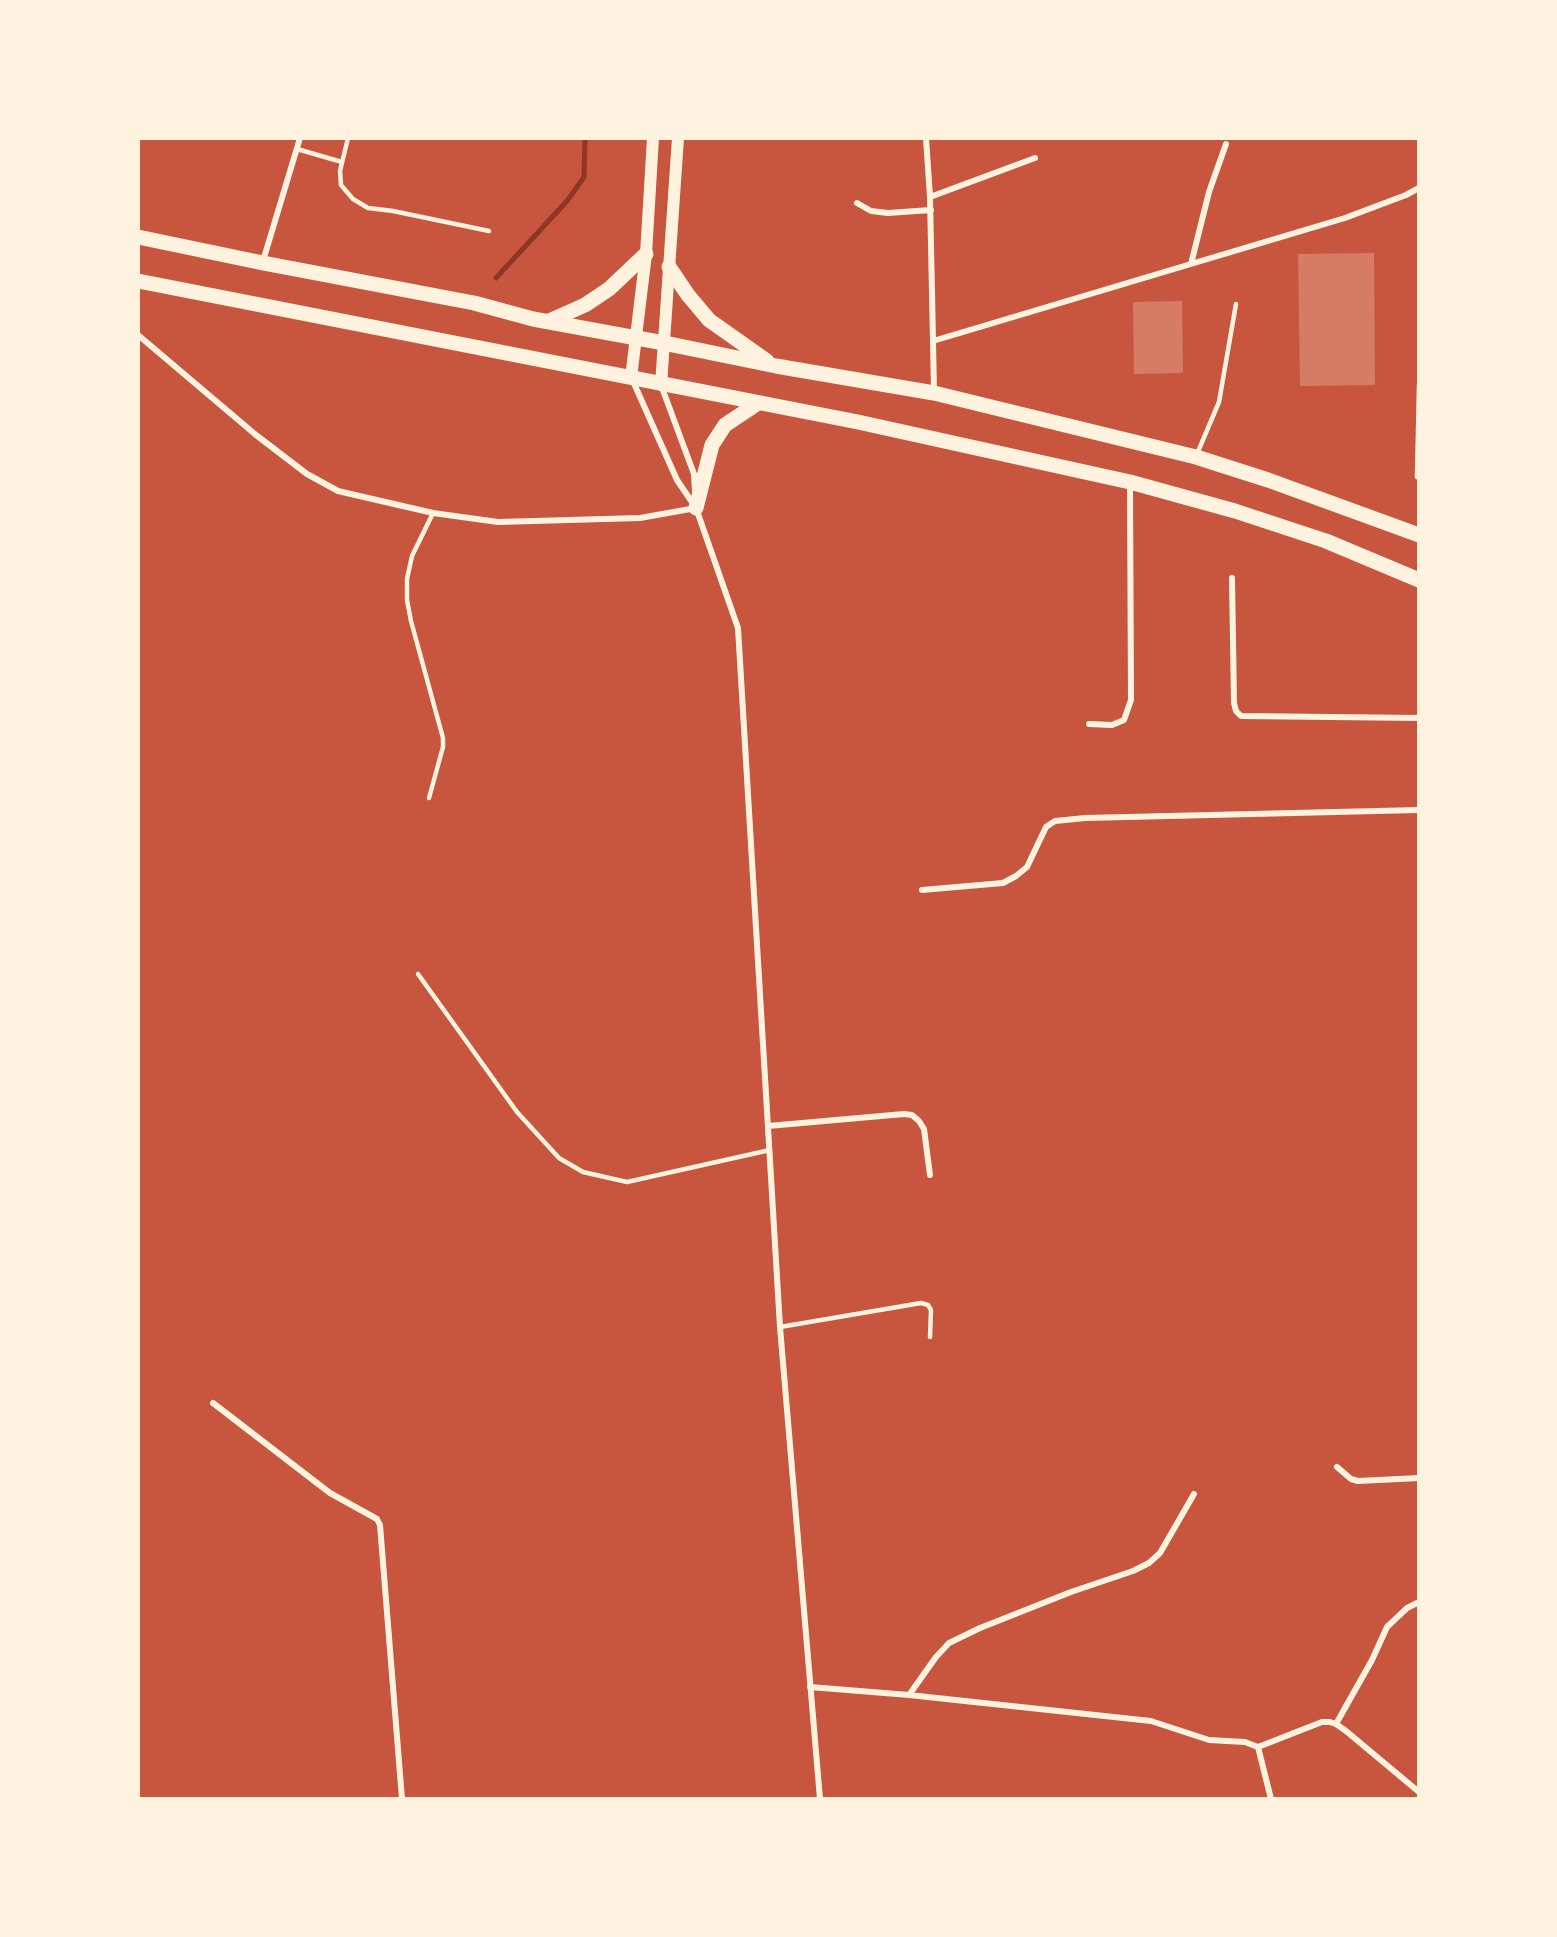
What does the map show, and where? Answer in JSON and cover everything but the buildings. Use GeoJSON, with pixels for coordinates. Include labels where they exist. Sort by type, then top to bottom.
{"type":"FeatureCollection","features":[{"type":"Feature","properties":{"kind":"main road"},"geometry":{"type":"LineString","coordinates":[[631,378],[634,337],[646,254],[653,138]]}},
{"type":"Feature","properties":{"kind":"main road"},"geometry":{"type":"LineString","coordinates":[[661,385],[678,138]]}},
{"type":"Feature","properties":{"kind":"main road"},"geometry":{"type":"LineString","coordinates":[[138,237],[474,303],[533,319],[776,366],[934,393],[1196,457],[1269,480],[1418,533]]}},
{"type":"Feature","properties":{"kind":"main road"},"geometry":{"type":"LineString","coordinates":[[549,321],[585,304],[609,289],[646,254]]}},
{"type":"Feature","properties":{"kind":"main road"},"geometry":{"type":"LineString","coordinates":[[669,267],[709,321],[776,366]]}},
{"type":"Feature","properties":{"kind":"main road"},"geometry":{"type":"LineString","coordinates":[[138,281],[870,424],[1130,482],[1235,511],[1326,541],[1419,580]]}},
{"type":"Feature","properties":{"kind":"main road"},"geometry":{"type":"LineString","coordinates":[[696,508],[712,445],[725,425],[758,403]]}},
{"type":"Feature","properties":{"kind":"street"},"geometry":{"type":"LineString","coordinates":[[263,263],[300,138]]}},
{"type":"Feature","properties":{"kind":"street"},"geometry":{"type":"LineString","coordinates":[[926,138],[931,210],[934,393]]}},
{"type":"Feature","properties":{"kind":"street"},"geometry":{"type":"LineString","coordinates":[[1191,264],[1209,192],[1226,144]]}},
{"type":"Feature","properties":{"kind":"street"},"geometry":{"type":"LineString","coordinates":[[930,196],[1035,158]]}},
{"type":"Feature","properties":{"kind":"street"},"geometry":{"type":"LineString","coordinates":[[933,341],[1345,218],[1419,188]]}},
{"type":"Feature","properties":{"kind":"street"},"geometry":{"type":"LineString","coordinates":[[856,203],[871,211],[888,213],[931,210]]}},
{"type":"Feature","properties":{"kind":"street"},"geometry":{"type":"LineString","coordinates":[[138,335],[256,435],[307,474],[338,491],[433,513],[498,522],[640,518],[696,508]]}},
{"type":"Feature","properties":{"kind":"street"},"geometry":{"type":"LineString","coordinates":[[631,378],[677,480],[696,508],[738,628],[780,1327],[820,1799]]}},
{"type":"Feature","properties":{"kind":"street"},"geometry":{"type":"LineString","coordinates":[[661,385],[694,474],[696,508]]}},
{"type":"Feature","properties":{"kind":"street"},"geometry":{"type":"LineString","coordinates":[[1089,724],[1112,725],[1124,720],[1131,700],[1130,482]]}},
{"type":"Feature","properties":{"kind":"street"},"geometry":{"type":"LineString","coordinates":[[1232,578],[1234,703],[1236,711],[1241,716],[1419,718]]}},
{"type":"Feature","properties":{"kind":"street"},"geometry":{"type":"LineString","coordinates":[[922,890],[1003,883],[1017,876],[1027,867],[1046,828],[1054,820],[1419,810]]}},
{"type":"Feature","properties":{"kind":"street"},"geometry":{"type":"LineString","coordinates":[[768,1126],[912,1115],[924,1129],[930,1175]]}},
{"type":"Feature","properties":{"kind":"street"},"geometry":{"type":"LineString","coordinates":[[213,1403],[330,1493],[377,1519],[380,1524],[402,1799]]}},
{"type":"Feature","properties":{"kind":"street"},"geometry":{"type":"LineString","coordinates":[[1337,1467],[1351,1479],[1358,1481],[1419,1478]]}},
{"type":"Feature","properties":{"kind":"street"},"geometry":{"type":"LineString","coordinates":[[909,1695],[949,1643],[980,1628],[1149,1563],[1160,1553],[1194,1494]]}},
{"type":"Feature","properties":{"kind":"street"},"geometry":{"type":"LineString","coordinates":[[1336,1724],[1372,1660],[1387,1627],[1407,1608],[1419,1602]]}},
{"type":"Feature","properties":{"kind":"street"},"geometry":{"type":"LineString","coordinates":[[810,1687],[909,1695],[1151,1721],[1209,1740],[1245,1742],[1258,1748],[1322,1722],[1336,1724],[1419,1792]]}},
{"type":"Feature","properties":{"kind":"street"},"geometry":{"type":"LineString","coordinates":[[1258,1748],[1272,1799]]}},
{"type":"Feature","properties":{"kind":"lane"},"geometry":{"type":"LineString","coordinates":[[348,138],[340,171],[341,185],[353,199],[368,208],[489,231]]}},
{"type":"Feature","properties":{"kind":"lane"},"geometry":{"type":"LineString","coordinates":[[297,149],[342,162]]}},
{"type":"Feature","properties":{"kind":"lane"},"geometry":{"type":"LineString","coordinates":[[1196,457],[1219,402],[1236,304]]}},
{"type":"Feature","properties":{"kind":"lane"},"geometry":{"type":"LineString","coordinates":[[1419,385],[1417,477],[1419,478]]}},
{"type":"Feature","properties":{"kind":"lane"},"geometry":{"type":"LineString","coordinates":[[429,798],[443,747],[443,738],[411,621],[407,600],[407,579],[412,556],[433,513]]}},
{"type":"Feature","properties":{"kind":"lane"},"geometry":{"type":"LineString","coordinates":[[418,974],[517,1112],[559,1158],[582,1172],[627,1182],[770,1150]]}},
{"type":"Feature","properties":{"kind":"lane"},"geometry":{"type":"LineString","coordinates":[[780,1327],[921,1303],[928,1305],[931,1310],[930,1337]]}},
{"type":"Feature","properties":{"kind":"waterway"},"geometry":{"type":"LineString","coordinates":[[496,278],[567,201],[584,177],[585,138]]}}]}
